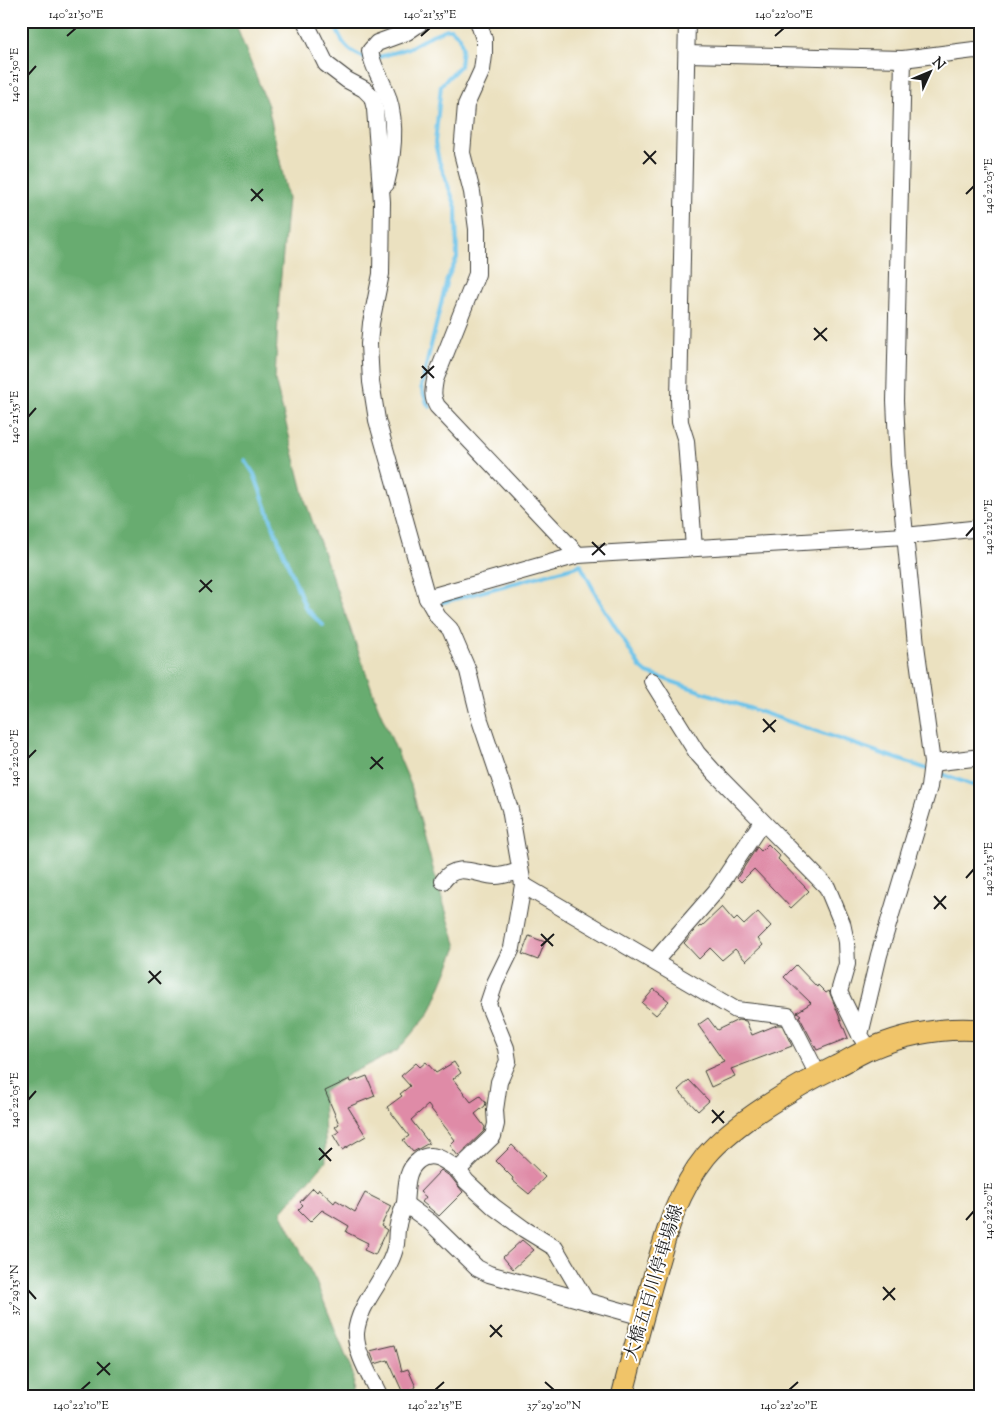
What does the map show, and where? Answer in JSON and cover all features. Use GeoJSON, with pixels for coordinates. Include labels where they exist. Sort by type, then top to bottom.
{"type":"FeatureCollection","features":[{"type":"Feature","properties":{"kind":"main road","name":"大橋五百川停車場線"},"geometry":{"type":"LineString","coordinates":[[622,1397],[666,1231],[680,1196],[707,1155],[726,1136],[864,1042],[904,1038],[934,1030],[981,1030]]}},
{"type":"Feature","properties":{"kind":"street"},"geometry":{"type":"LineString","coordinates":[[305,21],[326,64],[347,80],[364,89],[372,97],[375,109],[382,202],[381,274],[371,323],[369,344],[371,382],[377,420],[427,598],[438,617],[450,629],[468,671],[480,720],[510,809],[521,878],[512,948],[495,983],[488,1004],[506,1048],[508,1061],[499,1082],[495,1110],[495,1129],[493,1136],[458,1170]]}},
{"type":"Feature","properties":{"kind":"street"},"geometry":{"type":"LineString","coordinates":[[382,202],[394,138],[385,88],[371,58],[377,44],[407,32],[423,21]]}},
{"type":"Feature","properties":{"kind":"street"},"geometry":{"type":"LineString","coordinates":[[478,21],[484,39],[484,54],[482,70],[466,105],[462,153],[473,202],[477,274],[435,380],[433,399],[437,406],[578,555]]}},
{"type":"Feature","properties":{"kind":"street"},"geometry":{"type":"LineString","coordinates":[[687,21],[679,400],[680,422],[686,441],[694,548]]}},
{"type":"Feature","properties":{"kind":"street"},"geometry":{"type":"LineString","coordinates":[[687,54],[903,60],[974,50],[981,51]]}},
{"type":"Feature","properties":{"kind":"street"},"geometry":{"type":"LineString","coordinates":[[864,1042],[879,955],[929,787],[932,763],[916,645],[898,464],[895,401],[903,60]]}},
{"type":"Feature","properties":{"kind":"street"},"geometry":{"type":"LineString","coordinates":[[427,598],[578,555],[905,536],[981,528]]}},
{"type":"Feature","properties":{"kind":"street"},"geometry":{"type":"LineString","coordinates":[[652,681],[698,753],[728,789],[827,887],[842,923],[846,942],[847,964],[840,992],[864,1042]]}},
{"type":"Feature","properties":{"kind":"street"},"geometry":{"type":"LineString","coordinates":[[932,763],[981,757]]}},
{"type":"Feature","properties":{"kind":"street"},"geometry":{"type":"LineString","coordinates":[[655,961],[716,891],[762,822]]}},
{"type":"Feature","properties":{"kind":"street"},"geometry":{"type":"LineString","coordinates":[[443,882],[448,874],[454,871],[521,878],[736,1010],[788,1016],[818,1075]]}},
{"type":"Feature","properties":{"kind":"street"},"geometry":{"type":"LineString","coordinates":[[380,1397],[357,1347],[356,1333],[360,1318],[388,1266],[396,1244],[398,1224],[405,1204],[409,1173],[412,1166],[422,1158],[436,1156],[458,1170],[466,1181],[494,1207],[524,1229],[555,1248],[586,1301]]}},
{"type":"Feature","properties":{"kind":"street"},"geometry":{"type":"LineString","coordinates":[[405,1204],[430,1222],[477,1268],[489,1274],[643,1317]]}},
{"type":"Feature","properties":{"kind":"green space"},"geometry":{"type":"Polygon","coordinates":[[[21,21],[230,21],[237,28],[268,106],[288,198],[279,298],[275,380],[306,503],[377,704],[411,785],[434,872],[457,947],[430,1012],[397,1051],[349,1074],[323,1092],[326,1161],[281,1212],[316,1282],[353,1374],[352,1397],[21,1397],[21,21]]]}},
{"type":"Feature","properties":{"kind":"building"},"geometry":{"type":"Polygon","coordinates":[[[768,844],[780,856],[778,859],[809,891],[791,908],[754,869],[741,882],[737,878],[757,847],[761,851],[768,844]]]}},
{"type":"Feature","properties":{"kind":"building"},"geometry":{"type":"Polygon","coordinates":[[[722,907],[734,921],[737,918],[744,925],[758,912],[771,926],[758,939],[763,945],[746,961],[735,949],[722,960],[710,948],[699,959],[684,943],[722,907]]]}},
{"type":"Feature","properties":{"kind":"building"},"geometry":{"type":"Polygon","coordinates":[[[529,936],[545,942],[538,960],[522,954],[529,936]]]}},
{"type":"Feature","properties":{"kind":"building"},"geometry":{"type":"Polygon","coordinates":[[[796,965],[817,987],[818,985],[826,993],[829,991],[848,1038],[817,1050],[799,1016],[801,1015],[797,1012],[811,1003],[784,977],[796,965]]]}},
{"type":"Feature","properties":{"kind":"building"},"geometry":{"type":"Polygon","coordinates":[[[654,989],[669,1001],[656,1015],[642,1003],[654,989]]]}},
{"type":"Feature","properties":{"kind":"building"},"geometry":{"type":"Polygon","coordinates":[[[708,1018],[717,1030],[738,1020],[746,1021],[752,1035],[777,1025],[782,1025],[792,1046],[731,1069],[735,1076],[711,1087],[704,1071],[724,1062],[698,1025],[708,1018]]]}},
{"type":"Feature","properties":{"kind":"building"},"geometry":{"type":"Polygon","coordinates":[[[426,1062],[436,1073],[454,1062],[461,1073],[453,1079],[471,1102],[480,1096],[486,1103],[475,1114],[485,1127],[484,1131],[458,1156],[450,1145],[455,1140],[428,1105],[411,1120],[429,1143],[413,1152],[403,1140],[409,1136],[387,1107],[402,1096],[400,1094],[410,1086],[401,1076],[416,1063],[420,1067],[426,1062]]]}},
{"type":"Feature","properties":{"kind":"building"},"geometry":{"type":"Polygon","coordinates":[[[367,1076],[375,1096],[348,1107],[366,1136],[342,1150],[333,1135],[339,1132],[335,1127],[339,1124],[325,1091],[350,1079],[351,1082],[367,1076]]]}},
{"type":"Feature","properties":{"kind":"building"},"geometry":{"type":"Polygon","coordinates":[[[689,1080],[709,1101],[698,1111],[678,1090],[689,1080]]]}},
{"type":"Feature","properties":{"kind":"building"},"geometry":{"type":"Polygon","coordinates":[[[512,1145],[545,1177],[529,1194],[512,1180],[513,1178],[496,1161],[512,1145]]]}},
{"type":"Feature","properties":{"kind":"building"},"geometry":{"type":"Polygon","coordinates":[[[441,1170],[451,1177],[463,1192],[439,1216],[422,1202],[426,1197],[420,1192],[441,1170]]]}},
{"type":"Feature","properties":{"kind":"building"},"geometry":{"type":"Polygon","coordinates":[[[313,1188],[317,1192],[319,1189],[334,1203],[336,1200],[355,1212],[365,1193],[391,1206],[381,1226],[387,1230],[375,1255],[364,1250],[368,1243],[346,1232],[349,1226],[322,1210],[310,1222],[298,1210],[303,1205],[300,1202],[313,1188]]]}},
{"type":"Feature","properties":{"kind":"building"},"geometry":{"type":"Polygon","coordinates":[[[522,1240],[534,1250],[513,1269],[503,1257],[522,1240]]]}},
{"type":"Feature","properties":{"kind":"building"},"geometry":{"type":"Polygon","coordinates":[[[395,1345],[402,1371],[408,1369],[416,1387],[403,1393],[388,1360],[375,1364],[370,1351],[395,1345]]]}},
{"type":"Feature","properties":{"kind":"waterway"},"geometry":{"type":"LineString","coordinates":[[333,21],[348,49],[366,58]]}},
{"type":"Feature","properties":{"kind":"waterway"},"geometry":{"type":"LineString","coordinates":[[376,58],[409,48],[447,29],[451,29],[460,37],[462,47],[460,66],[441,85],[435,143],[439,161],[456,207],[457,258],[447,279],[421,387],[430,407]]}},
{"type":"Feature","properties":{"kind":"waterway"},"geometry":{"type":"LineString","coordinates":[[245,460],[254,474],[306,609],[323,625]]}},
{"type":"Feature","properties":{"kind":"waterway"},"geometry":{"type":"LineString","coordinates":[[580,564],[599,600],[640,667],[647,673],[927,769]]}},
{"type":"Feature","properties":{"kind":"waterway"},"geometry":{"type":"LineString","coordinates":[[440,603],[581,565]]}},
{"type":"Feature","properties":{"kind":"waterway"},"geometry":{"type":"LineString","coordinates":[[936,772],[981,788]]}}]}
